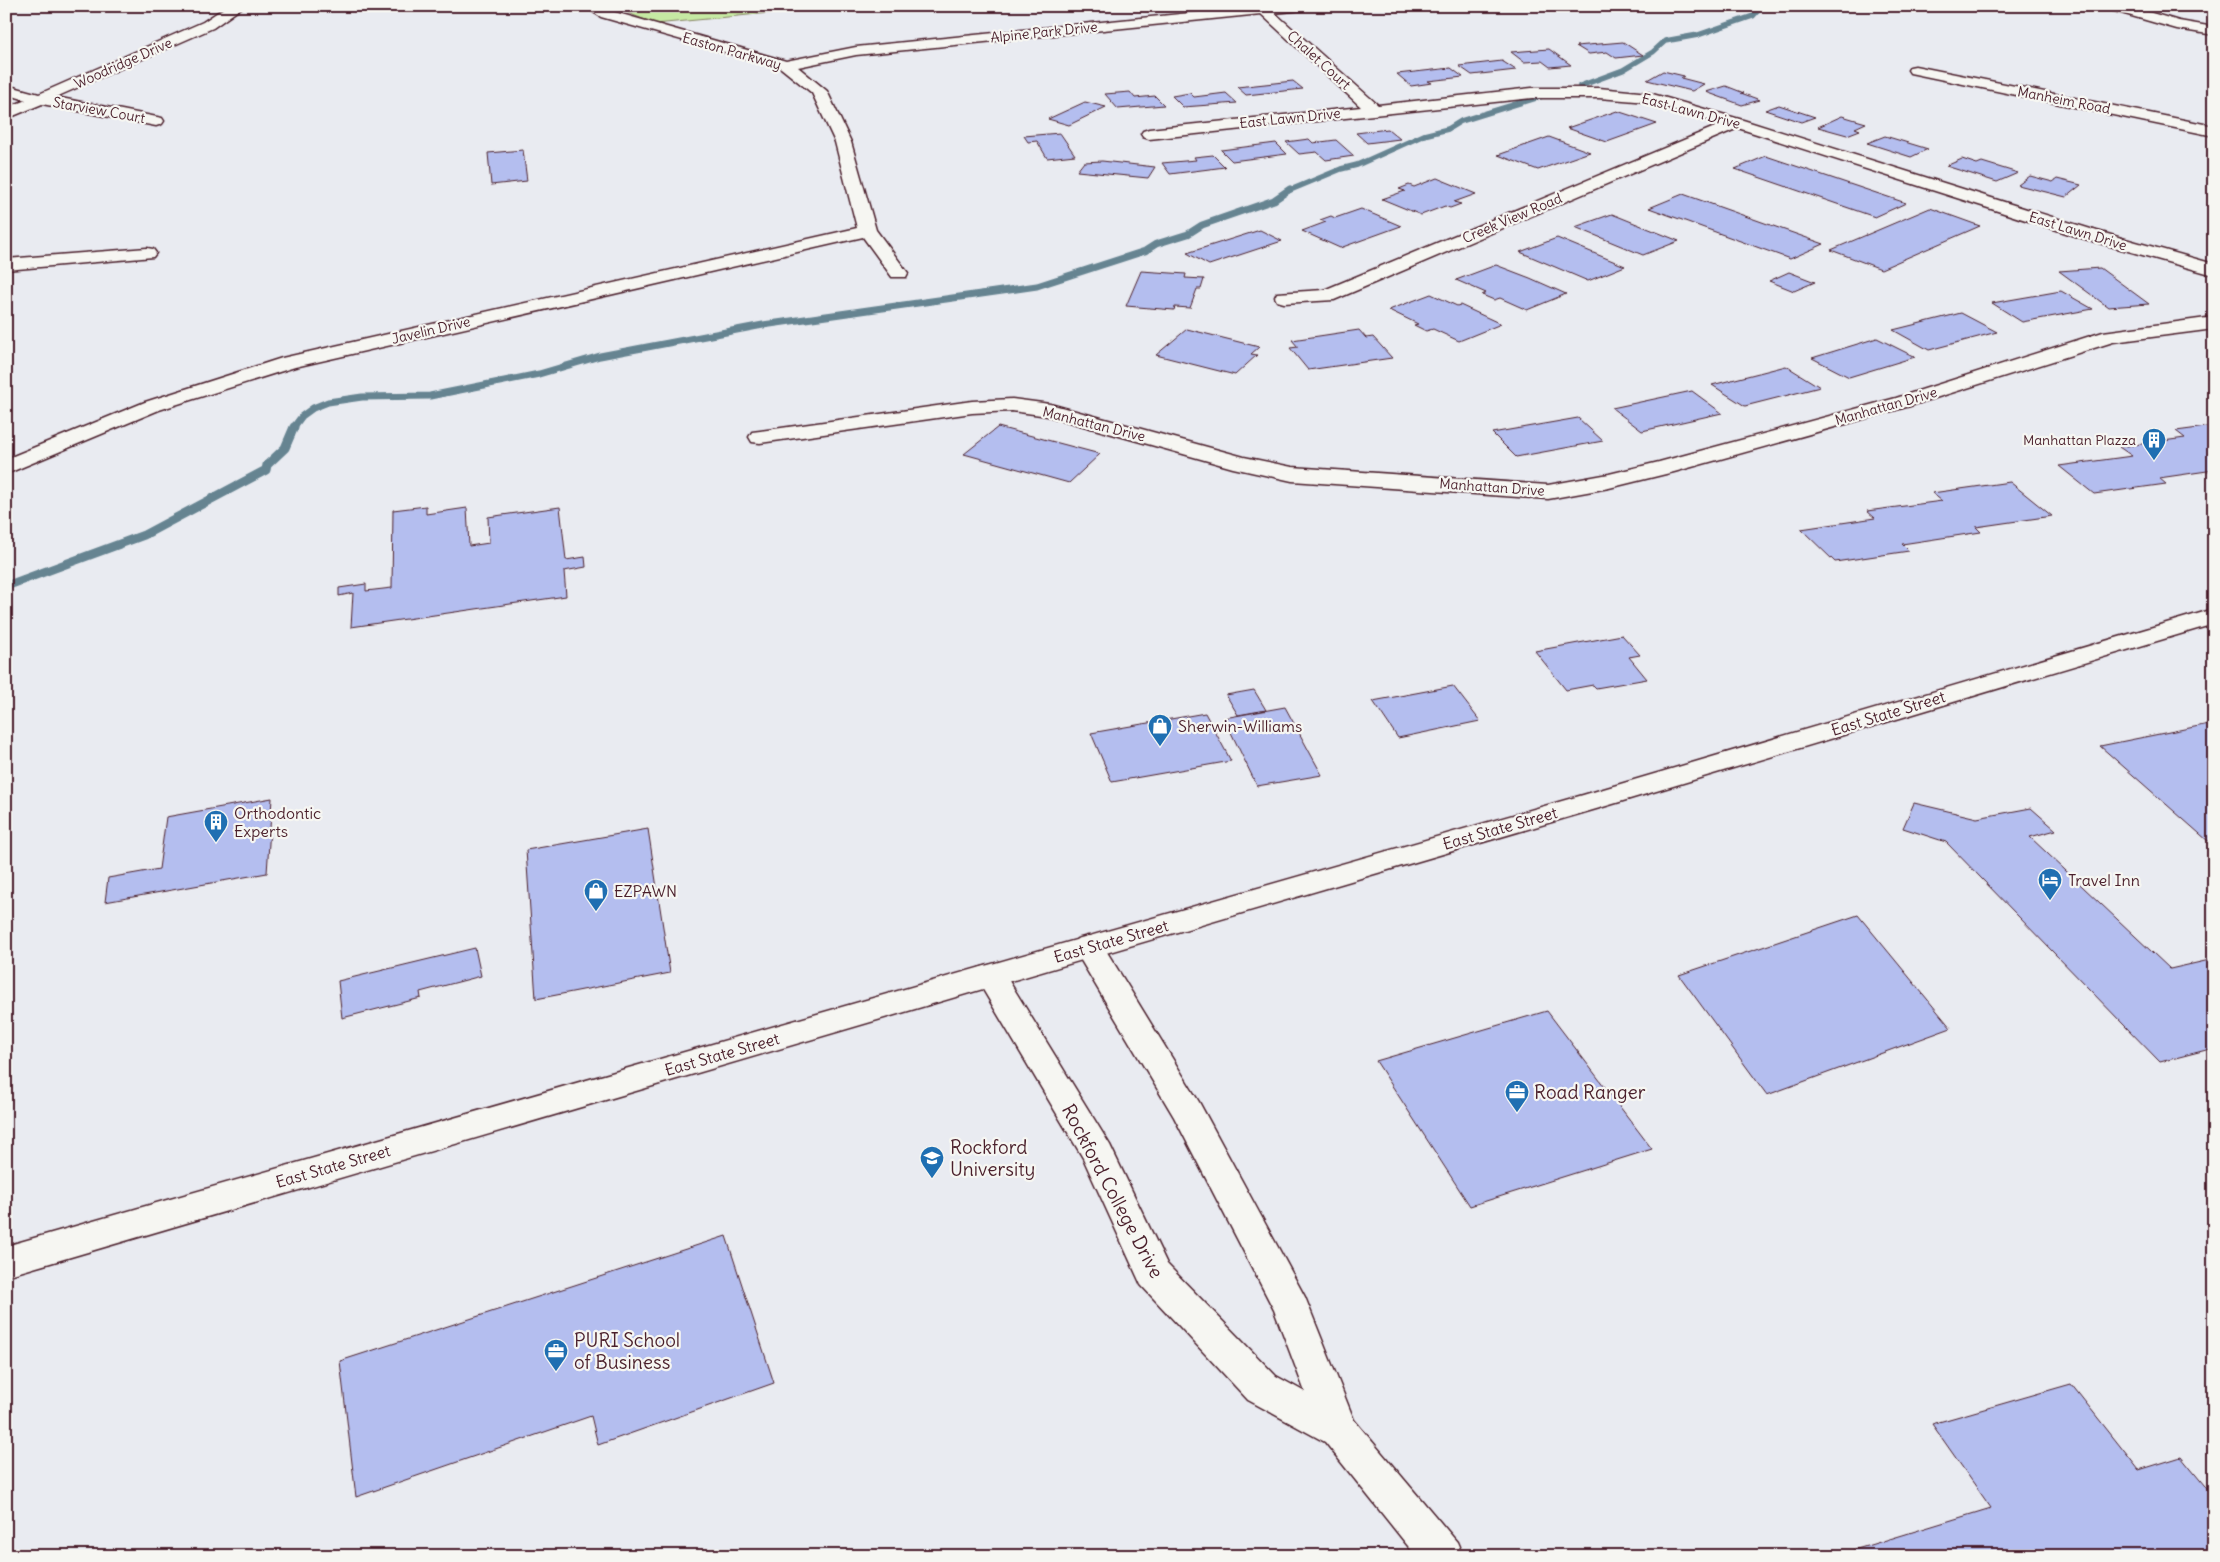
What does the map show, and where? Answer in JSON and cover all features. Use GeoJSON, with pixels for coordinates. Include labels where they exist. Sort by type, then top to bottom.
{"type":"FeatureCollection","features":[{"type":"Feature","properties":{"kind":"street","name":"Woodridge Drive"},"geometry":{"type":"LineString","coordinates":[[6,114],[208,25],[237,6]]}},
{"type":"Feature","properties":{"kind":"street","name":"Easton Parkway"},"geometry":{"type":"LineString","coordinates":[[591,6],[606,14],[786,65],[819,91],[843,142],[867,231],[900,273]]}},
{"type":"Feature","properties":{"kind":"street","name":"Alpine Park Drive"},"geometry":{"type":"LineString","coordinates":[[786,65],[856,51],[1302,6]]}},
{"type":"Feature","properties":{"kind":"street"},"geometry":{"type":"LineString","coordinates":[[2112,6],[2177,25],[2214,31]]}},
{"type":"Feature","properties":{"kind":"street","name":"Chalet Court"},"geometry":{"type":"LineString","coordinates":[[1264,10],[1373,109]]}},
{"type":"Feature","properties":{"kind":"street","name":"Manheim Road"},"geometry":{"type":"LineString","coordinates":[[1915,70],[2214,130]]}},
{"type":"Feature","properties":{"kind":"street","name":"Starview Court"},"geometry":{"type":"LineString","coordinates":[[6,88],[41,99],[156,120]]}},
{"type":"Feature","properties":{"kind":"street","name":"East Lawn Drive"},"geometry":{"type":"LineString","coordinates":[[1149,134],[1532,92],[1599,92],[1649,98],[1737,123],[2091,236],[2214,270]]}},
{"type":"Feature","properties":{"kind":"street","name":"Creek View Road"},"geometry":{"type":"LineString","coordinates":[[1284,297],[1327,296],[1737,123]]}},
{"type":"Feature","properties":{"kind":"street","name":"Javelin Drive"},"geometry":{"type":"LineString","coordinates":[[6,467],[152,406],[289,362],[867,231]]}},
{"type":"Feature","properties":{"kind":"street"},"geometry":{"type":"LineString","coordinates":[[6,265],[147,253]]}},
{"type":"Feature","properties":{"kind":"street","name":"Manhattan Drive"},"geometry":{"type":"LineString","coordinates":[[760,437],[972,406],[1012,405],[1050,410],[1241,463],[1292,474],[1548,492],[1609,481],[1666,467],[1903,402],[2110,336],[2214,323]]}},
{"type":"Feature","properties":{"kind":"street","name":"East State Street"},"geometry":{"type":"LineString","coordinates":[[6,1261],[1602,798],[2214,616]]}},
{"type":"Feature","properties":{"kind":"street","name":"Rockford College Drive"},"geometry":{"type":"LineString","coordinates":[[1088,947],[1187,1111],[1292,1308],[1339,1430],[1442,1556]]}},
{"type":"Feature","properties":{"kind":"street","name":"Rockford College Drive"},"geometry":{"type":"LineString","coordinates":[[990,976],[1098,1154],[1154,1274],[1262,1388],[1339,1430]]}},
{"type":"Feature","properties":{"kind":"green space"},"geometry":{"type":"Polygon","coordinates":[[[611,6],[842,6],[655,24],[611,6]]]}},
{"type":"Feature","properties":{"kind":"building"},"geometry":{"type":"Polygon","coordinates":[[[1623,42],[1643,55],[1616,58],[1607,52],[1589,54],[1576,46],[1623,42]]]}},
{"type":"Feature","properties":{"kind":"building"},"geometry":{"type":"Polygon","coordinates":[[[1549,49],[1571,65],[1550,67],[1542,61],[1524,62],[1511,52],[1549,49]]]}},
{"type":"Feature","properties":{"kind":"building"},"geometry":{"type":"Polygon","coordinates":[[[1502,61],[1516,70],[1472,75],[1459,66],[1502,61]]]}},
{"type":"Feature","properties":{"kind":"building"},"geometry":{"type":"Polygon","coordinates":[[[1451,68],[1463,77],[1428,81],[1432,83],[1411,86],[1397,74],[1451,68]]]}},
{"type":"Feature","properties":{"kind":"building"},"geometry":{"type":"Polygon","coordinates":[[[1663,71],[1684,76],[1681,78],[1704,84],[1692,91],[1647,80],[1663,71]]]}},
{"type":"Feature","properties":{"kind":"building"},"geometry":{"type":"Polygon","coordinates":[[[1293,81],[1303,89],[1246,95],[1237,87],[1293,81]]]}},
{"type":"Feature","properties":{"kind":"building"},"geometry":{"type":"Polygon","coordinates":[[[1726,86],[1760,100],[1742,105],[1706,92],[1726,86]]]}},
{"type":"Feature","properties":{"kind":"building"},"geometry":{"type":"Polygon","coordinates":[[[1130,92],[1135,98],[1155,96],[1164,105],[1118,109],[1105,94],[1130,92]]]}},
{"type":"Feature","properties":{"kind":"building"},"geometry":{"type":"Polygon","coordinates":[[[1190,93],[1194,97],[1226,93],[1237,103],[1183,107],[1172,96],[1190,93]]]}},
{"type":"Feature","properties":{"kind":"building"},"geometry":{"type":"Polygon","coordinates":[[[1085,102],[1106,107],[1069,125],[1048,119],[1085,102]]]}},
{"type":"Feature","properties":{"kind":"building"},"geometry":{"type":"Polygon","coordinates":[[[1779,105],[1815,117],[1801,122],[1765,110],[1779,105]]]}},
{"type":"Feature","properties":{"kind":"building"},"geometry":{"type":"Polygon","coordinates":[[[1617,111],[1657,124],[1607,142],[1567,128],[1617,111]]]}},
{"type":"Feature","properties":{"kind":"building"},"geometry":{"type":"Polygon","coordinates":[[[1842,116],[1866,123],[1855,128],[1860,130],[1847,135],[1818,127],[1842,116]]]}},
{"type":"Feature","properties":{"kind":"building"},"geometry":{"type":"Polygon","coordinates":[[[1388,129],[1400,139],[1367,143],[1356,133],[1388,129]]]}},
{"type":"Feature","properties":{"kind":"building"},"geometry":{"type":"Polygon","coordinates":[[[1060,133],[1075,155],[1047,158],[1037,141],[1028,142],[1024,136],[1060,133]]]}},
{"type":"Feature","properties":{"kind":"building"},"geometry":{"type":"Polygon","coordinates":[[[1885,136],[1928,149],[1911,157],[1867,143],[1885,136]]]}},
{"type":"Feature","properties":{"kind":"building"},"geometry":{"type":"Polygon","coordinates":[[[1549,137],[1590,152],[1538,170],[1498,155],[1549,137]]]}},
{"type":"Feature","properties":{"kind":"building"},"geometry":{"type":"Polygon","coordinates":[[[1309,139],[1313,143],[1336,140],[1354,156],[1326,160],[1317,152],[1299,154],[1286,142],[1309,139]]]}},
{"type":"Feature","properties":{"kind":"building"},"geometry":{"type":"Polygon","coordinates":[[[1276,143],[1287,154],[1232,161],[1221,150],[1276,143]]]}},
{"type":"Feature","properties":{"kind":"building"},"geometry":{"type":"Polygon","coordinates":[[[523,150],[527,181],[491,185],[488,153],[523,150]]]}},
{"type":"Feature","properties":{"kind":"building"},"geometry":{"type":"Polygon","coordinates":[[[1213,155],[1225,167],[1170,174],[1162,163],[1196,160],[1194,157],[1213,155]]]}},
{"type":"Feature","properties":{"kind":"building"},"geometry":{"type":"Polygon","coordinates":[[[1766,156],[1906,203],[1875,217],[1735,169],[1766,156]]]}},
{"type":"Feature","properties":{"kind":"building"},"geometry":{"type":"Polygon","coordinates":[[[1962,159],[1977,164],[1982,162],[2018,173],[1997,182],[1946,166],[1962,159]]]}},
{"type":"Feature","properties":{"kind":"building"},"geometry":{"type":"Polygon","coordinates":[[[1102,161],[1155,167],[1148,178],[1077,171],[1084,162],[1102,161]]]}},
{"type":"Feature","properties":{"kind":"building"},"geometry":{"type":"Polygon","coordinates":[[[2030,176],[2053,182],[2057,179],[2081,185],[2066,197],[2018,185],[2030,176]]]}},
{"type":"Feature","properties":{"kind":"building"},"geometry":{"type":"Polygon","coordinates":[[[1437,178],[1476,194],[1454,202],[1461,204],[1450,208],[1445,206],[1421,215],[1382,199],[1405,191],[1399,189],[1409,185],[1414,187],[1437,178]]]}},
{"type":"Feature","properties":{"kind":"building"},"geometry":{"type":"Polygon","coordinates":[[[1683,194],[1824,244],[1790,259],[1649,208],[1683,194]]]}},
{"type":"Feature","properties":{"kind":"building"},"geometry":{"type":"Polygon","coordinates":[[[1930,208],[1980,226],[1881,269],[1831,250],[1930,208]]]}},
{"type":"Feature","properties":{"kind":"building"},"geometry":{"type":"Polygon","coordinates":[[[1361,209],[1401,226],[1340,248],[1302,231],[1326,222],[1320,220],[1331,216],[1335,218],[1361,209]]]}},
{"type":"Feature","properties":{"kind":"building"},"geometry":{"type":"Polygon","coordinates":[[[1612,214],[1679,241],[1643,255],[1575,227],[1612,214]]]}},
{"type":"Feature","properties":{"kind":"building"},"geometry":{"type":"Polygon","coordinates":[[[1260,230],[1282,241],[1209,265],[1187,253],[1260,230]]]}},
{"type":"Feature","properties":{"kind":"building"},"geometry":{"type":"Polygon","coordinates":[[[1557,238],[1625,266],[1588,281],[1520,252],[1557,238]]]}},
{"type":"Feature","properties":{"kind":"building"},"geometry":{"type":"Polygon","coordinates":[[[1496,265],[1566,294],[1527,310],[1500,298],[1494,300],[1482,295],[1486,293],[1456,280],[1496,265]]]}},
{"type":"Feature","properties":{"kind":"building"},"geometry":{"type":"Polygon","coordinates":[[[2100,268],[2149,304],[2108,307],[2059,271],[2100,268]]]}},
{"type":"Feature","properties":{"kind":"building"},"geometry":{"type":"Polygon","coordinates":[[[1141,271],[1186,274],[1185,278],[1204,279],[1201,289],[1197,289],[1190,308],[1175,307],[1174,310],[1126,306],[1141,271]]]}},
{"type":"Feature","properties":{"kind":"building"},"geometry":{"type":"Polygon","coordinates":[[[1789,272],[1815,282],[1794,291],[1769,281],[1789,272]]]}},
{"type":"Feature","properties":{"kind":"building"},"geometry":{"type":"Polygon","coordinates":[[[2061,291],[2093,309],[2022,322],[1992,303],[2061,291]]]}},
{"type":"Feature","properties":{"kind":"building"},"geometry":{"type":"Polygon","coordinates":[[[1431,294],[1501,324],[1459,341],[1433,329],[1426,331],[1414,325],[1418,324],[1389,310],[1431,294]]]}},
{"type":"Feature","properties":{"kind":"building"},"geometry":{"type":"Polygon","coordinates":[[[1961,313],[1997,332],[1929,350],[1893,330],[1961,313]]]}},
{"type":"Feature","properties":{"kind":"building"},"geometry":{"type":"Polygon","coordinates":[[[1187,329],[1259,347],[1251,354],[1257,355],[1235,375],[1156,355],[1187,329]]]}},
{"type":"Feature","properties":{"kind":"building"},"geometry":{"type":"Polygon","coordinates":[[[1359,330],[1366,338],[1373,337],[1392,358],[1308,370],[1290,348],[1298,347],[1292,340],[1359,330]]]}},
{"type":"Feature","properties":{"kind":"building"},"geometry":{"type":"Polygon","coordinates":[[[1877,338],[1915,357],[1849,377],[1812,358],[1877,338]]]}},
{"type":"Feature","properties":{"kind":"building"},"geometry":{"type":"Polygon","coordinates":[[[1786,366],[1820,387],[1745,406],[1712,385],[1786,366]]]}},
{"type":"Feature","properties":{"kind":"building"},"geometry":{"type":"Polygon","coordinates":[[[1692,391],[1722,413],[1642,431],[1612,408],[1692,391]]]}},
{"type":"Feature","properties":{"kind":"building"},"geometry":{"type":"Polygon","coordinates":[[[1578,418],[1603,441],[1516,457],[1492,433],[1578,418]]]}},
{"type":"Feature","properties":{"kind":"building","name":"Manhattan Plazza"},"geometry":{"type":"Polygon","coordinates":[[[2214,426],[2214,470],[2159,478],[2166,484],[2094,494],[2059,466],[2132,456],[2119,447],[2185,438],[2176,431],[2214,426]]]}},
{"type":"Feature","properties":{"kind":"building"},"geometry":{"type":"Polygon","coordinates":[[[998,427],[1100,454],[1069,483],[964,454],[998,427]]]}},
{"type":"Feature","properties":{"kind":"building"},"geometry":{"type":"Polygon","coordinates":[[[2010,482],[2052,516],[1976,527],[1981,532],[1902,544],[1909,551],[1835,562],[1801,529],[1875,518],[1867,511],[1942,501],[1932,493],[2010,482]]]}},
{"type":"Feature","properties":{"kind":"building"},"geometry":{"type":"Polygon","coordinates":[[[426,506],[426,514],[467,508],[469,546],[489,543],[488,517],[560,507],[566,560],[585,557],[586,567],[564,571],[566,596],[351,627],[353,593],[339,596],[339,588],[366,584],[366,591],[392,588],[393,510],[426,506]]]}},
{"type":"Feature","properties":{"kind":"building"},"geometry":{"type":"Polygon","coordinates":[[[1622,635],[1640,655],[1629,657],[1647,679],[1596,688],[1593,685],[1566,690],[1535,651],[1622,635]]]}},
{"type":"Feature","properties":{"kind":"building"},"geometry":{"type":"Polygon","coordinates":[[[1453,686],[1480,721],[1398,738],[1373,701],[1453,686]]]}},
{"type":"Feature","properties":{"kind":"building"},"geometry":{"type":"Polygon","coordinates":[[[1254,690],[1266,710],[1238,715],[1226,695],[1254,690]]]}},
{"type":"Feature","properties":{"kind":"building"},"geometry":{"type":"Polygon","coordinates":[[[1285,707],[1322,775],[1257,786],[1224,718],[1285,707]]]}},
{"type":"Feature","properties":{"kind":"building","name":"Sherwin-Williams"},"geometry":{"type":"Polygon","coordinates":[[[1205,713],[1231,761],[1112,782],[1091,733],[1205,713]]]}},
{"type":"Feature","properties":{"kind":"building"},"geometry":{"type":"Polygon","coordinates":[[[2214,723],[2214,840],[2208,841],[2100,746],[2214,723]]]}},
{"type":"Feature","properties":{"kind":"building","name":"Orthodontic Experts"},"geometry":{"type":"Polygon","coordinates":[[[272,798],[267,873],[105,902],[108,878],[159,869],[166,817],[272,798]]]}},
{"type":"Feature","properties":{"kind":"building","name":"Travel Inn"},"geometry":{"type":"Polygon","coordinates":[[[1914,803],[1977,818],[2031,808],[2056,830],[2030,837],[2170,969],[2214,959],[2214,1048],[2160,1062],[1946,842],[1903,828],[1914,803]]]}},
{"type":"Feature","properties":{"kind":"building","name":"EZPAWN"},"geometry":{"type":"Polygon","coordinates":[[[648,829],[670,973],[536,999],[526,850],[648,829]]]}},
{"type":"Feature","properties":{"kind":"building"},"geometry":{"type":"Polygon","coordinates":[[[1858,915],[1951,1028],[1767,1095],[1679,975],[1858,915]]]}},
{"type":"Feature","properties":{"kind":"building"},"geometry":{"type":"Polygon","coordinates":[[[475,948],[481,976],[420,992],[421,998],[342,1018],[338,981],[475,948]]]}},
{"type":"Feature","properties":{"kind":"building","name":"Road Ranger"},"geometry":{"type":"Polygon","coordinates":[[[1547,1011],[1652,1149],[1470,1206],[1376,1061],[1547,1011]]]}},
{"type":"Feature","properties":{"kind":"building","name":"PURI School of Business"},"geometry":{"type":"Polygon","coordinates":[[[726,1236],[774,1383],[598,1445],[591,1416],[356,1497],[340,1361],[726,1236]]]}},
{"type":"Feature","properties":{"kind":"building"},"geometry":{"type":"Polygon","coordinates":[[[2071,1384],[2139,1470],[2181,1457],[2214,1497],[2214,1556],[1834,1556],[1991,1508],[1932,1424],[2071,1384]]]}},
{"type":"Feature","properties":{"kind":"waterway"},"geometry":{"type":"LineString","coordinates":[[1580,86],[1623,70],[1653,52],[1665,41],[1698,35],[1753,16],[1762,6]]}},
{"type":"Feature","properties":{"kind":"waterway"},"geometry":{"type":"LineString","coordinates":[[1288,191],[1341,169],[1357,165],[1424,135],[1448,129],[1461,121],[1549,94]]}},
{"type":"Feature","properties":{"kind":"waterway"},"geometry":{"type":"LineString","coordinates":[[293,428],[302,416],[313,408],[328,402],[362,397],[430,396],[539,374],[600,356],[763,325],[1037,286],[1145,251],[1156,244],[1188,234],[1202,225],[1274,200],[1290,189]]}},
{"type":"Feature","properties":{"kind":"waterway"},"geometry":{"type":"LineString","coordinates":[[6,586],[144,535],[266,470],[267,465],[285,448],[294,427]]}},
{"type":"Feature","properties":{"kind":"place","name":"Manhattan Plazza"},"geometry":{"type":"Point","coordinates":[2154,461]}},
{"type":"Feature","properties":{"kind":"place","name":"Sherwin-Williams"},"geometry":{"type":"Point","coordinates":[1160,747]}},
{"type":"Feature","properties":{"kind":"place","name":"Orthodontic Experts"},"geometry":{"type":"Point","coordinates":[216,843]}},
{"type":"Feature","properties":{"kind":"place","name":"Travel Inn"},"geometry":{"type":"Point","coordinates":[2050,901]}},
{"type":"Feature","properties":{"kind":"place","name":"EZPAWN"},"geometry":{"type":"Point","coordinates":[596,912]}},
{"type":"Feature","properties":{"kind":"place","name":"Road Ranger"},"geometry":{"type":"Point","coordinates":[1517,1113]}},
{"type":"Feature","properties":{"kind":"place","name":"Rockford University"},"geometry":{"type":"Point","coordinates":[932,1179]}},
{"type":"Feature","properties":{"kind":"place","name":"PURI School of Business"},"geometry":{"type":"Point","coordinates":[556,1372]}}]}
